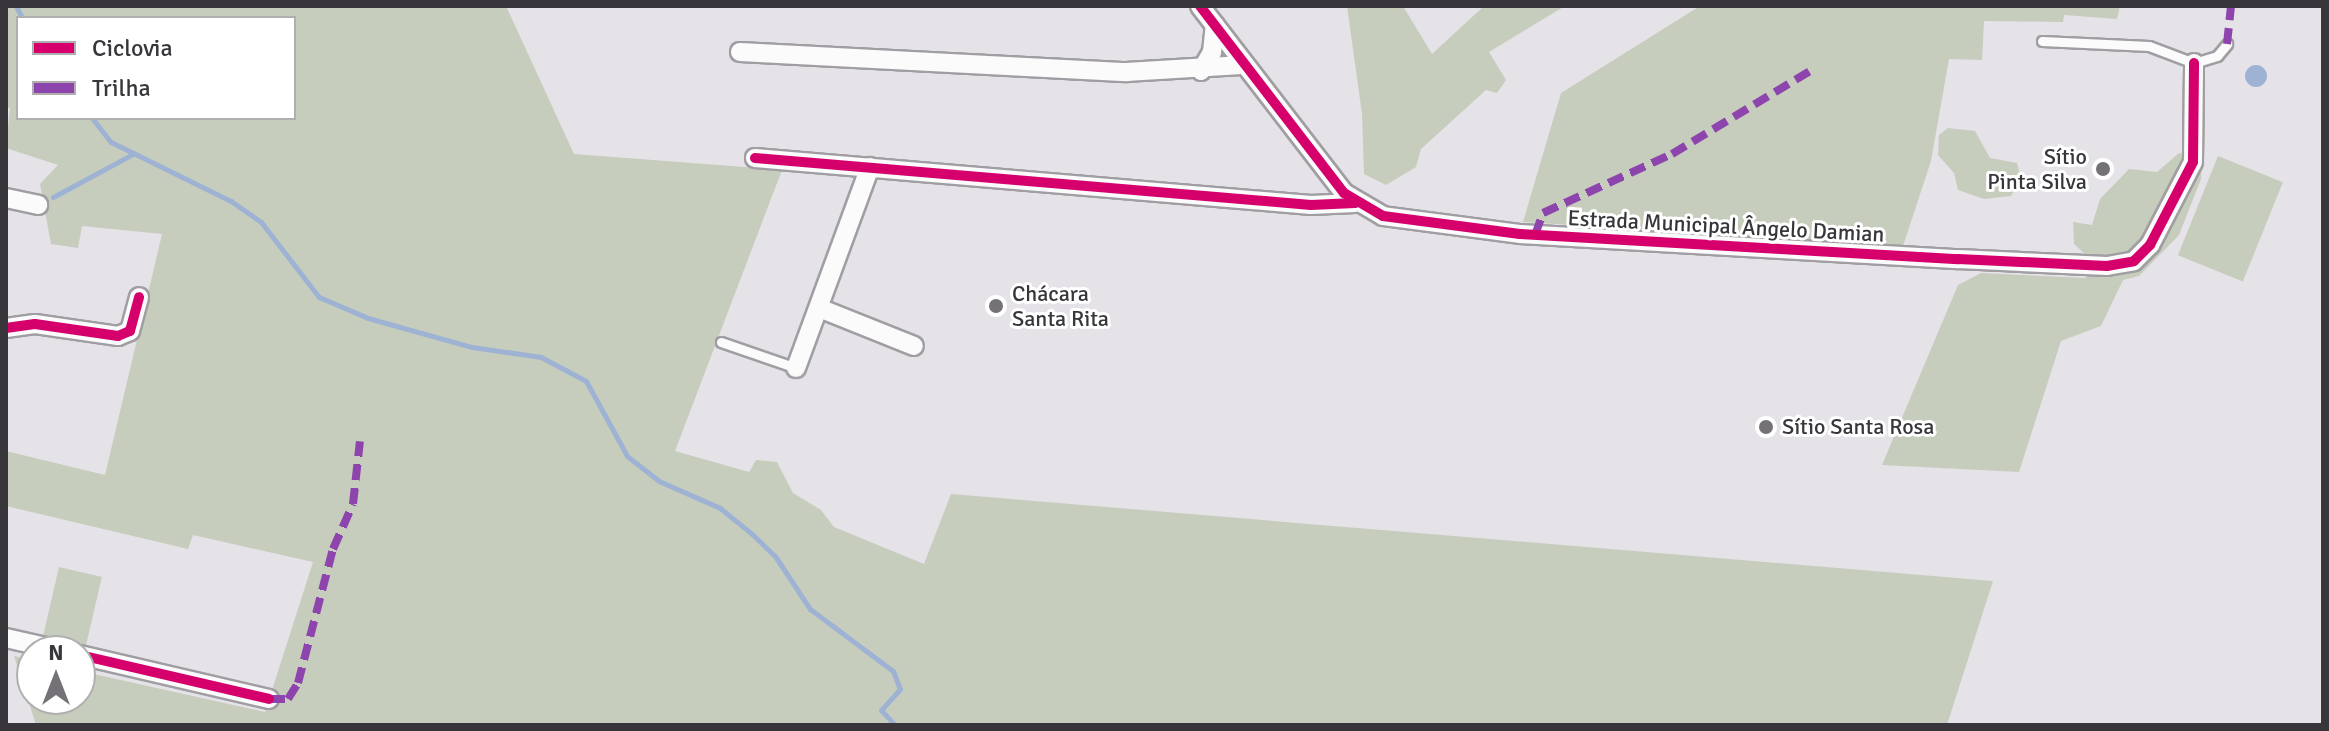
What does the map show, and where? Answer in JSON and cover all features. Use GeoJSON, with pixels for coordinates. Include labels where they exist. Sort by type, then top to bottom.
{"type":"FeatureCollection","features":[{"type":"Feature","properties":{"kind":"street"},"geometry":{"type":"LineString","coordinates":[[1200,6],[1355,203]]}},
{"type":"Feature","properties":{"kind":"street"},"geometry":{"type":"LineString","coordinates":[[1201,71],[1212,52],[1215,25]]}},
{"type":"Feature","properties":{"kind":"street"},"geometry":{"type":"LineString","coordinates":[[740,52],[1097,71],[1201,71],[1245,65]]}},
{"type":"Feature","properties":{"kind":"street","name":"Estrada Municipal Ângelo Damian"},"geometry":{"type":"LineString","coordinates":[[1355,203],[1420,223],[1520,234],[2124,264],[2150,245],[2188,176],[2195,152],[2194,63]]}},
{"type":"Feature","properties":{"kind":"street"},"geometry":{"type":"LineString","coordinates":[[755,158],[1311,205],[1355,203]]}},
{"type":"Feature","properties":{"kind":"street"},"geometry":{"type":"LineString","coordinates":[[796,368],[870,167]]}},
{"type":"Feature","properties":{"kind":"street"},"geometry":{"type":"LineString","coordinates":[[6,198],[38,205]]}},
{"type":"Feature","properties":{"kind":"street"},"geometry":{"type":"LineString","coordinates":[[6,328],[35,324],[118,336],[130,331],[139,297]]}},
{"type":"Feature","properties":{"kind":"street"},"geometry":{"type":"LineString","coordinates":[[819,308],[914,346]]}},
{"type":"Feature","properties":{"kind":"street"},"geometry":{"type":"LineString","coordinates":[[96,659],[269,699]]}},
{"type":"Feature","properties":{"kind":"lane"},"geometry":{"type":"LineString","coordinates":[[2042,41],[2149,46],[2194,63],[2217,56],[2227,44]]}},
{"type":"Feature","properties":{"kind":"lane"},"geometry":{"type":"LineString","coordinates":[[721,342],[796,368]]}},
{"type":"Feature","properties":{"kind":"green space"},"geometry":{"type":"Polygon","coordinates":[[[6,6],[506,6],[574,154],[782,170],[675,451],[749,472],[756,460],[777,462],[793,493],[821,510],[834,527],[924,564],[951,494],[1993,581],[1947,725],[36,725],[33,715],[96,715],[96,675],[265,712],[313,562],[193,535],[188,549],[6,506],[6,451],[105,475],[162,234],[82,226],[78,248],[51,244],[40,184],[58,165],[6,148],[10,108],[6,107],[6,6]]]}},
{"type":"Feature","properties":{"kind":"green space"},"geometry":{"type":"Polygon","coordinates":[[[1347,6],[1403,6],[1432,54],[1484,6],[1565,6],[1489,52],[1506,80],[1497,93],[1486,90],[1421,149],[1416,167],[1386,185],[1364,174],[1362,114],[1347,6]]]}},
{"type":"Feature","properties":{"kind":"green space"},"geometry":{"type":"Polygon","coordinates":[[[1700,6],[2120,6],[2117,19],[2064,15],[2063,22],[1984,21],[1982,60],[1949,59],[1931,161],[1903,246],[1523,222],[1561,93],[1700,6]]]}},
{"type":"Feature","properties":{"kind":"green space"},"geometry":{"type":"Polygon","coordinates":[[[1948,128],[1975,131],[1990,158],[2017,163],[2021,179],[2011,196],[1984,199],[1958,190],[1954,173],[1938,155],[1939,135],[1948,128]]]}},
{"type":"Feature","properties":{"kind":"green space"},"geometry":{"type":"Polygon","coordinates":[[[2179,153],[2202,155],[2201,179],[2179,235],[2139,276],[2123,280],[2101,326],[2061,341],[2019,472],[1882,465],[1958,285],[1981,273],[2086,278],[2086,255],[2074,244],[2073,222],[2092,225],[2100,199],[2129,169],[2157,172],[2179,153]]]}},
{"type":"Feature","properties":{"kind":"green space"},"geometry":{"type":"Polygon","coordinates":[[[2218,156],[2283,182],[2243,281],[2178,255],[2218,156]]]}},
{"type":"Feature","properties":{"kind":"green space"},"geometry":{"type":"Polygon","coordinates":[[[59,567],[102,577],[88,635],[43,635],[59,567]]]}},
{"type":"Feature","properties":{"kind":"water"},"geometry":{"type":"Polygon","coordinates":[[[2256,65],[2267,76],[2256,87],[2245,76],[2256,65]]]}},
{"type":"Feature","properties":{"kind":"waterway"},"geometry":{"type":"LineString","coordinates":[[16,6],[21,16]]}},
{"type":"Feature","properties":{"kind":"waterway"},"geometry":{"type":"LineString","coordinates":[[94,120],[111,142],[231,201],[261,222],[319,297],[368,318],[472,347],[541,357],[586,381],[627,456],[659,481],[720,508],[775,556],[810,609],[893,671],[900,689],[881,710],[895,725]]}},
{"type":"Feature","properties":{"kind":"waterway"},"geometry":{"type":"LineString","coordinates":[[53,197],[133,154]]}},
{"type":"Feature","properties":{"kind":"marked path"},"geometry":{"type":"LineString","coordinates":[[2227,44],[2231,6]]}},
{"type":"Feature","properties":{"kind":"marked path"},"geometry":{"type":"LineString","coordinates":[[1535,235],[1543,213],[1672,154],[1812,70]]}},
{"type":"Feature","properties":{"kind":"marked path"},"geometry":{"type":"LineString","coordinates":[[269,699],[288,699],[298,683],[333,549],[353,504],[360,441]]}},
{"type":"Feature","properties":{"kind":"cycle path"},"geometry":{"type":"LineString","coordinates":[[1200,6],[1344,193],[1383,216],[1520,234],[2107,266],[2134,261],[2150,245],[2193,162],[2194,63]]}},
{"type":"Feature","properties":{"kind":"cycle path"},"geometry":{"type":"LineString","coordinates":[[755,158],[1311,205],[1355,203]]}},
{"type":"Feature","properties":{"kind":"cycle path"},"geometry":{"type":"LineString","coordinates":[[6,328],[35,324],[118,336],[130,331],[139,297]]}},
{"type":"Feature","properties":{"kind":"cycle path"},"geometry":{"type":"LineString","coordinates":[[96,659],[269,699]]}},
{"type":"Feature","properties":{"kind":"place","name":"Sítio Pinta Silva"},"geometry":{"type":"Point","coordinates":[2103,169]}},
{"type":"Feature","properties":{"kind":"place","name":"Chácara Santa Rita"},"geometry":{"type":"Point","coordinates":[996,306]}},
{"type":"Feature","properties":{"kind":"place","name":"Sítio Santa Rosa"},"geometry":{"type":"Point","coordinates":[1766,427]}}]}
